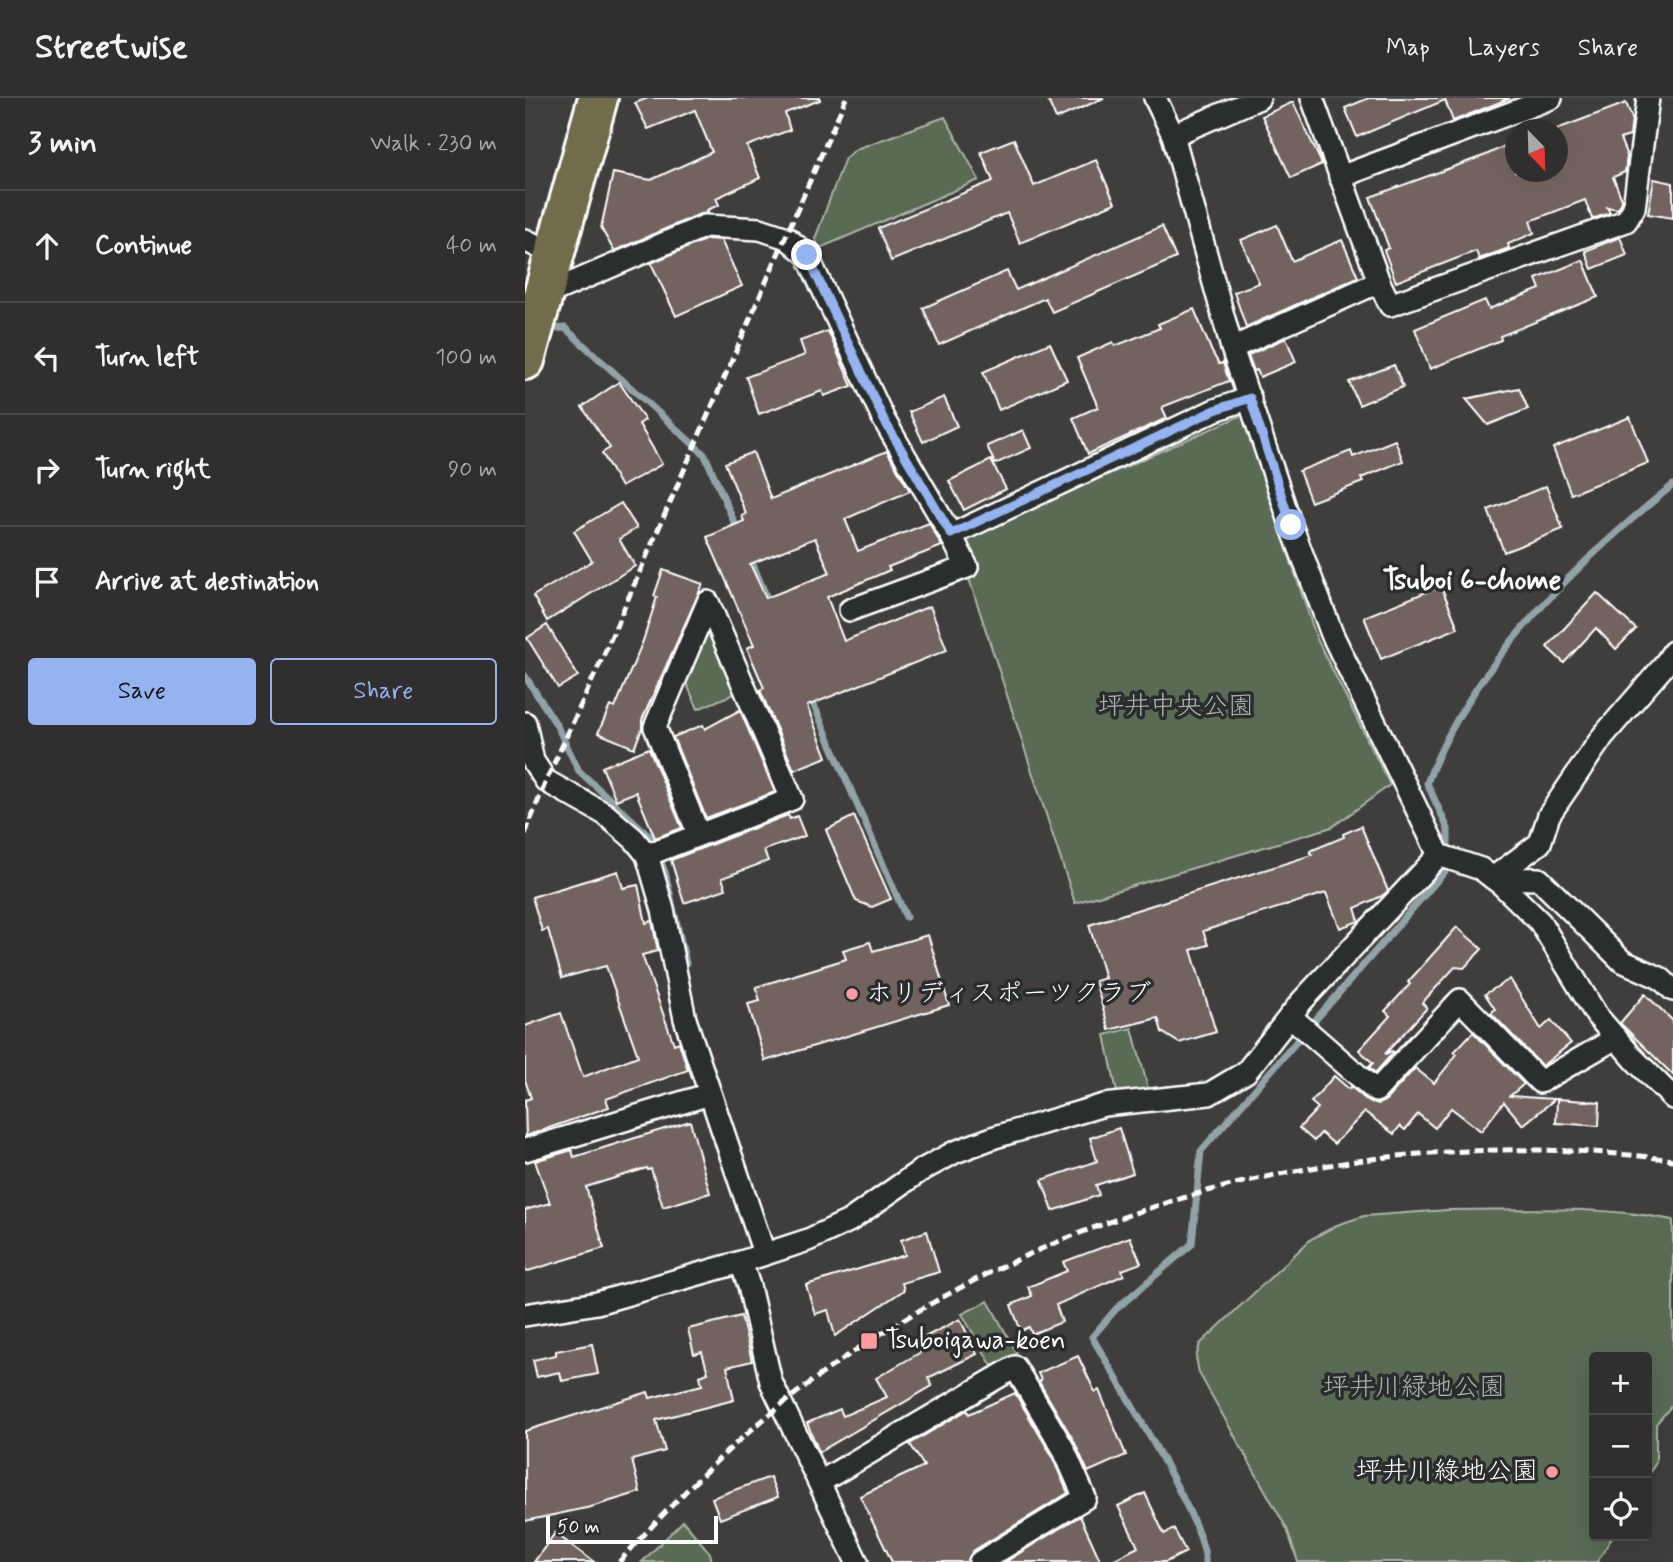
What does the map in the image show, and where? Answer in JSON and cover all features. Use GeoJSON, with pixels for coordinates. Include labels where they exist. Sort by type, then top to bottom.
{"type":"FeatureCollection","features":[{"type":"Feature","properties":{"kind":"highway"},"geometry":{"type":"LineString","coordinates":[[525,360],[533,290],[531,243],[575,98]]}},
{"type":"Feature","properties":{"kind":"highway"},"geometry":{"type":"LineString","coordinates":[[533,290],[553,264],[598,98]]}},
{"type":"Feature","properties":{"kind":"street"},"geometry":{"type":"LineString","coordinates":[[1156,98],[1173,135],[1232,348],[1291,525],[1332,634],[1439,855],[1487,873],[1539,879],[1622,961],[1660,978],[1673,990]]}},
{"type":"Feature","properties":{"kind":"street"},"geometry":{"type":"LineString","coordinates":[[1173,135],[1259,98]]}},
{"type":"Feature","properties":{"kind":"street"},"geometry":{"type":"LineString","coordinates":[[1313,98],[1379,282],[1390,305],[1626,221],[1635,208],[1648,98]]}},
{"type":"Feature","properties":{"kind":"street"},"geometry":{"type":"LineString","coordinates":[[1340,177],[1551,98]]}},
{"type":"Feature","properties":{"kind":"street"},"geometry":{"type":"LineString","coordinates":[[533,290],[705,226],[760,229],[787,237],[807,255],[884,420],[951,534],[967,567],[850,610]]}},
{"type":"Feature","properties":{"kind":"street"},"geometry":{"type":"LineString","coordinates":[[1232,348],[1379,282]]}},
{"type":"Feature","properties":{"kind":"street"},"geometry":{"type":"LineString","coordinates":[[951,534],[1215,410],[1250,398]]}},
{"type":"Feature","properties":{"kind":"street"},"geometry":{"type":"LineString","coordinates":[[654,852],[699,835],[792,799],[708,602],[655,727],[699,835]]}},
{"type":"Feature","properties":{"kind":"street"},"geometry":{"type":"LineString","coordinates":[[1487,873],[1540,843],[1549,815],[1603,736],[1673,652]]}},
{"type":"Feature","properties":{"kind":"street"},"geometry":{"type":"LineString","coordinates":[[525,723],[533,761],[547,781],[605,814],[654,852],[685,1019],[764,1253]]}},
{"type":"Feature","properties":{"kind":"street"},"geometry":{"type":"LineString","coordinates":[[525,1315],[597,1303],[808,1240],[849,1221],[920,1171],[995,1137],[1104,1105],[1209,1094],[1246,1072],[1296,1021],[1439,855]]}},
{"type":"Feature","properties":{"kind":"street"},"geometry":{"type":"LineString","coordinates":[[1487,873],[1540,922],[1597,1016],[1673,1098]]}},
{"type":"Feature","properties":{"kind":"street"},"geometry":{"type":"LineString","coordinates":[[1296,1021],[1376,1091],[1460,1000],[1540,1082],[1616,1038]]}},
{"type":"Feature","properties":{"kind":"street"},"geometry":{"type":"LineString","coordinates":[[525,1150],[710,1094]]}},
{"type":"Feature","properties":{"kind":"street"},"geometry":{"type":"LineString","coordinates":[[741,1262],[771,1382],[857,1562]]}},
{"type":"Feature","properties":{"kind":"street"},"geometry":{"type":"LineString","coordinates":[[820,1482],[1015,1367],[1063,1448],[1084,1499],[981,1562]]}},
{"type":"Feature","properties":{"kind":"green space"},"geometry":{"type":"Polygon","coordinates":[[[945,117],[979,180],[820,248],[815,239],[845,158],[856,149],[945,117]]]}},
{"type":"Feature","properties":{"kind":"green space","name":"坪井中央公園"},"geometry":{"type":"Polygon","coordinates":[[[1242,415],[1317,639],[1390,785],[1332,827],[1075,903],[957,542],[1242,415]]]}},
{"type":"Feature","properties":{"kind":"green space"},"geometry":{"type":"Polygon","coordinates":[[[702,635],[712,635],[736,693],[698,709],[684,678],[702,635]]]}},
{"type":"Feature","properties":{"kind":"green space"},"geometry":{"type":"Polygon","coordinates":[[[1132,1028],[1149,1092],[1124,1095],[1117,1092],[1105,1035],[1132,1028]]]}},
{"type":"Feature","properties":{"kind":"green space","name":"坪井川緑地公園"},"geometry":{"type":"Polygon","coordinates":[[[1532,1209],[1617,1212],[1673,1220],[1673,1404],[1656,1424],[1656,1462],[1652,1469],[1652,1352],[1589,1352],[1589,1541],[1610,1541],[1597,1562],[1298,1562],[1287,1529],[1199,1373],[1196,1357],[1200,1344],[1311,1239],[1337,1225],[1364,1216],[1447,1210],[1532,1209]]]}},
{"type":"Feature","properties":{"kind":"green space"},"geometry":{"type":"Polygon","coordinates":[[[988,1301],[1017,1353],[992,1366],[962,1314],[988,1301]]]}},
{"type":"Feature","properties":{"kind":"green space"},"geometry":{"type":"Polygon","coordinates":[[[683,1521],[710,1553],[712,1562],[642,1562],[683,1521]]]}},
{"type":"Feature","properties":{"kind":"building"},"geometry":{"type":"Polygon","coordinates":[[[648,98],[820,100],[785,113],[790,130],[747,146],[760,178],[716,198],[719,205],[707,210],[709,213],[700,214],[614,251],[601,228],[613,173],[651,180],[712,152],[695,110],[648,129],[635,103],[648,98]]]}},
{"type":"Feature","properties":{"kind":"building"},"geometry":{"type":"Polygon","coordinates":[[[1047,98],[1104,98],[1056,119],[1047,98]]]}},
{"type":"Feature","properties":{"kind":"building"},"geometry":{"type":"Polygon","coordinates":[[[1369,98],[1510,98],[1453,121],[1445,100],[1357,137],[1345,108],[1369,98]]]}},
{"type":"Feature","properties":{"kind":"building"},"geometry":{"type":"Polygon","coordinates":[[[1293,102],[1322,164],[1291,178],[1262,116],[1293,102]]]}},
{"type":"Feature","properties":{"kind":"building"},"geometry":{"type":"Polygon","coordinates":[[[1626,103],[1632,118],[1630,136],[1620,139],[1627,156],[1625,172],[1613,177],[1622,200],[1618,209],[1607,207],[1610,213],[1592,219],[1585,200],[1530,221],[1534,233],[1508,244],[1509,248],[1479,259],[1476,251],[1396,282],[1384,250],[1389,248],[1370,197],[1505,146],[1505,182],[1568,182],[1568,125],[1626,103]]]}},
{"type":"Feature","properties":{"kind":"building"},"geometry":{"type":"Polygon","coordinates":[[[1014,139],[1034,186],[1096,160],[1115,203],[1020,243],[1007,213],[891,261],[878,228],[993,181],[981,152],[1014,139]]]}},
{"type":"Feature","properties":{"kind":"building"},"geometry":{"type":"Polygon","coordinates":[[[1654,179],[1673,183],[1673,218],[1648,214],[1654,179]]]}},
{"type":"Feature","properties":{"kind":"building"},"geometry":{"type":"Polygon","coordinates":[[[1277,225],[1292,261],[1342,240],[1358,277],[1246,327],[1234,292],[1259,283],[1241,240],[1277,225]]]}},
{"type":"Feature","properties":{"kind":"building"},"geometry":{"type":"Polygon","coordinates":[[[1162,226],[1176,258],[1052,312],[1045,298],[939,345],[923,308],[1007,271],[1016,290],[1162,226]]]}},
{"type":"Feature","properties":{"kind":"building"},"geometry":{"type":"Polygon","coordinates":[[[1620,237],[1627,255],[1592,269],[1585,251],[1620,237]]]}},
{"type":"Feature","properties":{"kind":"building"},"geometry":{"type":"Polygon","coordinates":[[[707,239],[721,240],[742,286],[676,316],[651,263],[707,239]]]}},
{"type":"Feature","properties":{"kind":"building"},"geometry":{"type":"Polygon","coordinates":[[[1583,260],[1598,297],[1500,336],[1501,340],[1430,369],[1415,329],[1485,300],[1489,309],[1540,289],[1536,279],[1583,260]]]}},
{"type":"Feature","properties":{"kind":"building"},"geometry":{"type":"Polygon","coordinates":[[[1194,309],[1212,352],[1219,364],[1223,363],[1229,381],[1162,407],[1167,418],[1088,454],[1073,418],[1098,407],[1077,358],[1113,342],[1115,346],[1160,328],[1158,324],[1194,309]]]}},
{"type":"Feature","properties":{"kind":"building"},"geometry":{"type":"Polygon","coordinates":[[[828,331],[852,386],[824,396],[822,391],[759,414],[746,377],[805,355],[800,341],[828,331]]]}},
{"type":"Feature","properties":{"kind":"building"},"geometry":{"type":"Polygon","coordinates":[[[1286,338],[1296,362],[1260,377],[1257,370],[1254,371],[1248,355],[1286,338]]]}},
{"type":"Feature","properties":{"kind":"building"},"geometry":{"type":"Polygon","coordinates":[[[1050,343],[1067,380],[999,410],[983,372],[1050,343]]]}},
{"type":"Feature","properties":{"kind":"building"},"geometry":{"type":"Polygon","coordinates":[[[1394,365],[1403,387],[1359,405],[1349,382],[1394,365]]]}},
{"type":"Feature","properties":{"kind":"building"},"geometry":{"type":"Polygon","coordinates":[[[619,382],[645,420],[639,424],[662,464],[621,487],[602,453],[610,448],[582,407],[619,382]]]}},
{"type":"Feature","properties":{"kind":"building"},"geometry":{"type":"Polygon","coordinates":[[[1519,388],[1528,409],[1488,425],[1466,399],[1519,388]]]}},
{"type":"Feature","properties":{"kind":"building"},"geometry":{"type":"Polygon","coordinates":[[[944,397],[957,426],[923,442],[909,412],[944,397]]]}},
{"type":"Feature","properties":{"kind":"building"},"geometry":{"type":"Polygon","coordinates":[[[1630,417],[1648,463],[1571,494],[1553,448],[1630,417]]]}},
{"type":"Feature","properties":{"kind":"building"},"geometry":{"type":"Polygon","coordinates":[[[1023,430],[1031,448],[995,464],[987,446],[1023,430]]]}},
{"type":"Feature","properties":{"kind":"building"},"geometry":{"type":"Polygon","coordinates":[[[1395,440],[1403,461],[1361,478],[1363,482],[1311,502],[1299,471],[1351,451],[1353,457],[1395,440]]]}},
{"type":"Feature","properties":{"kind":"building"},"geometry":{"type":"Polygon","coordinates":[[[887,451],[910,491],[845,519],[858,551],[929,523],[942,546],[888,567],[890,570],[827,597],[844,641],[930,606],[947,650],[807,706],[827,757],[794,770],[760,690],[764,688],[747,648],[754,645],[707,537],[744,521],[742,516],[746,514],[725,463],[753,452],[771,499],[887,451]],[[815,538],[750,564],[766,598],[830,573],[815,538]]]}},
{"type":"Feature","properties":{"kind":"building"},"geometry":{"type":"Polygon","coordinates":[[[991,460],[1006,489],[964,510],[949,481],[991,460]]]}},
{"type":"Feature","properties":{"kind":"building"},"geometry":{"type":"Polygon","coordinates":[[[1546,486],[1563,529],[1504,552],[1488,510],[1546,486]]]}},
{"type":"Feature","properties":{"kind":"building"},"geometry":{"type":"Polygon","coordinates":[[[621,503],[637,528],[619,539],[635,566],[547,621],[533,596],[592,561],[574,531],[621,503]]]}},
{"type":"Feature","properties":{"kind":"building"},"geometry":{"type":"Polygon","coordinates":[[[663,570],[703,584],[642,720],[642,729],[634,748],[598,733],[610,706],[615,708],[643,641],[663,570]]]}},
{"type":"Feature","properties":{"kind":"building"},"geometry":{"type":"Polygon","coordinates":[[[1441,586],[1458,628],[1381,659],[1364,617],[1441,586]]]}},
{"type":"Feature","properties":{"kind":"building"},"geometry":{"type":"Polygon","coordinates":[[[1597,593],[1636,629],[1616,649],[1596,628],[1564,663],[1547,647],[1597,593]]]}},
{"type":"Feature","properties":{"kind":"building"},"geometry":{"type":"Polygon","coordinates":[[[547,625],[578,676],[558,688],[527,638],[547,625]]]}},
{"type":"Feature","properties":{"kind":"building"},"geometry":{"type":"Polygon","coordinates":[[[740,710],[775,792],[706,818],[673,737],[703,725],[705,729],[740,710]]]}},
{"type":"Feature","properties":{"kind":"building"},"geometry":{"type":"Polygon","coordinates":[[[649,748],[682,828],[655,838],[636,792],[616,800],[602,767],[649,748]]]}},
{"type":"Feature","properties":{"kind":"building"},"geometry":{"type":"Polygon","coordinates":[[[788,815],[790,819],[797,816],[805,836],[764,850],[768,861],[722,878],[726,889],[684,903],[671,860],[788,815]]]}},
{"type":"Feature","properties":{"kind":"building"},"geometry":{"type":"Polygon","coordinates":[[[854,816],[891,899],[872,907],[856,901],[826,830],[854,816]]]}},
{"type":"Feature","properties":{"kind":"building"},"geometry":{"type":"Polygon","coordinates":[[[1361,826],[1388,891],[1355,908],[1359,921],[1340,928],[1326,893],[1203,931],[1208,945],[1191,950],[1216,1032],[1179,1043],[1162,1032],[1158,1018],[1109,1030],[1095,981],[1105,978],[1089,925],[1312,855],[1310,851],[1344,837],[1343,834],[1361,826]]]}},
{"type":"Feature","properties":{"kind":"building"},"geometry":{"type":"Polygon","coordinates":[[[618,871],[623,888],[638,885],[646,923],[652,921],[658,951],[642,955],[674,1044],[679,1042],[688,1070],[606,1099],[609,1107],[526,1136],[525,1100],[531,1098],[525,1080],[525,1026],[561,1013],[583,1077],[638,1056],[606,966],[562,978],[548,929],[542,931],[532,897],[618,871]]]}},
{"type":"Feature","properties":{"kind":"building"},"geometry":{"type":"Polygon","coordinates":[[[1457,927],[1482,949],[1464,968],[1455,967],[1422,1003],[1427,1008],[1385,1054],[1394,1052],[1375,1073],[1369,1067],[1373,1063],[1359,1050],[1390,1016],[1385,1011],[1410,984],[1408,982],[1457,927]]]}},
{"type":"Feature","properties":{"kind":"building","name":"ホリディスポーツクラブ"},"geometry":{"type":"Polygon","coordinates":[[[928,935],[949,1005],[765,1061],[748,1004],[760,1001],[756,987],[846,959],[843,950],[870,942],[873,951],[928,935]]]}},
{"type":"Feature","properties":{"kind":"building"},"geometry":{"type":"Polygon","coordinates":[[[1510,979],[1541,1029],[1551,1020],[1571,1043],[1542,1066],[1491,1013],[1495,1009],[1485,994],[1510,979]]]}},
{"type":"Feature","properties":{"kind":"building"},"geometry":{"type":"Polygon","coordinates":[[[1645,994],[1673,1021],[1673,1075],[1620,1023],[1645,994]]]}},
{"type":"Feature","properties":{"kind":"building"},"geometry":{"type":"Polygon","coordinates":[[[1473,1032],[1524,1084],[1510,1096],[1555,1099],[1523,1125],[1504,1102],[1481,1131],[1451,1108],[1435,1128],[1418,1114],[1405,1130],[1400,1126],[1394,1134],[1365,1112],[1334,1144],[1321,1133],[1314,1141],[1299,1128],[1318,1108],[1311,1102],[1334,1076],[1368,1101],[1379,1104],[1386,1100],[1415,1068],[1434,1083],[1457,1054],[1454,1052],[1473,1032]]]}},
{"type":"Feature","properties":{"kind":"building"},"geometry":{"type":"Polygon","coordinates":[[[1557,1099],[1600,1102],[1599,1126],[1556,1123],[1557,1099]]]}},
{"type":"Feature","properties":{"kind":"building"},"geometry":{"type":"Polygon","coordinates":[[[690,1121],[710,1193],[663,1207],[651,1169],[647,1168],[586,1187],[604,1248],[525,1272],[525,1210],[550,1203],[535,1161],[572,1150],[574,1157],[690,1121]]]}},
{"type":"Feature","properties":{"kind":"building"},"geometry":{"type":"Polygon","coordinates":[[[1119,1128],[1133,1173],[1096,1185],[1099,1195],[1053,1211],[1042,1180],[1097,1161],[1090,1138],[1119,1128]]]}},
{"type":"Feature","properties":{"kind":"building"},"geometry":{"type":"Polygon","coordinates":[[[927,1231],[939,1272],[902,1283],[904,1290],[835,1336],[828,1310],[815,1314],[806,1285],[905,1255],[901,1240],[927,1231]]]}},
{"type":"Feature","properties":{"kind":"building"},"geometry":{"type":"Polygon","coordinates":[[[1130,1237],[1141,1263],[1122,1270],[1124,1275],[1056,1305],[1062,1322],[1032,1334],[1029,1327],[1021,1331],[1011,1305],[1032,1296],[1028,1287],[1067,1271],[1063,1262],[1130,1237]]]}},
{"type":"Feature","properties":{"kind":"building"},"geometry":{"type":"Polygon","coordinates":[[[741,1316],[752,1361],[727,1367],[734,1400],[656,1420],[665,1451],[632,1460],[640,1492],[591,1507],[525,1521],[525,1431],[648,1392],[650,1398],[702,1385],[700,1376],[708,1373],[702,1352],[694,1354],[688,1329],[741,1316]]]}},
{"type":"Feature","properties":{"kind":"building"},"geometry":{"type":"Polygon","coordinates":[[[960,1319],[977,1354],[928,1378],[932,1386],[819,1452],[807,1423],[840,1409],[843,1416],[887,1397],[876,1378],[921,1352],[918,1347],[928,1343],[925,1337],[960,1319]]]}},
{"type":"Feature","properties":{"kind":"building"},"geometry":{"type":"Polygon","coordinates":[[[592,1344],[598,1374],[562,1381],[560,1372],[537,1377],[533,1360],[556,1355],[556,1351],[592,1344]]]}},
{"type":"Feature","properties":{"kind":"building"},"geometry":{"type":"Polygon","coordinates":[[[1078,1356],[1095,1392],[1099,1390],[1126,1455],[1088,1472],[1074,1441],[1039,1382],[1041,1380],[1038,1373],[1078,1356]]]}},
{"type":"Feature","properties":{"kind":"building"},"geometry":{"type":"Polygon","coordinates":[[[1015,1393],[1051,1454],[1068,1493],[973,1551],[967,1562],[892,1562],[860,1496],[924,1466],[910,1444],[967,1410],[969,1414],[1015,1393]]]}},
{"type":"Feature","properties":{"kind":"building"},"geometry":{"type":"Polygon","coordinates":[[[770,1477],[778,1497],[720,1519],[712,1498],[770,1477]]]}},
{"type":"Feature","properties":{"kind":"building"},"geometry":{"type":"Polygon","coordinates":[[[1145,1493],[1164,1534],[1174,1529],[1186,1552],[1166,1562],[1109,1562],[1138,1547],[1118,1506],[1145,1493]]]}},
{"type":"Feature","properties":{"kind":"building"},"geometry":{"type":"Polygon","coordinates":[[[1080,1516],[1101,1562],[1005,1562],[1080,1516]]]}},
{"type":"Feature","properties":{"kind":"building"},"geometry":{"type":"Polygon","coordinates":[[[555,1533],[594,1562],[534,1562],[555,1533]]]}},
{"type":"Feature","properties":{"kind":"waterway"},"geometry":{"type":"LineString","coordinates":[[545,329],[565,328],[705,455],[738,531]]}},
{"type":"Feature","properties":{"kind":"waterway"},"geometry":{"type":"LineString","coordinates":[[1205,1562],[1202,1545],[1177,1487],[1092,1337],[1116,1309],[1192,1244],[1201,1151],[1448,868],[1448,829],[1427,783],[1446,740],[1470,698],[1499,658],[1565,582],[1673,485]]}},
{"type":"Feature","properties":{"kind":"waterway"},"geometry":{"type":"LineString","coordinates":[[749,555],[770,605]]}},
{"type":"Feature","properties":{"kind":"waterway"},"geometry":{"type":"LineString","coordinates":[[525,676],[556,724],[579,771],[651,837],[665,872],[686,963]]}},
{"type":"Feature","properties":{"kind":"waterway"},"geometry":{"type":"LineString","coordinates":[[810,696],[906,917]]}},
{"type":"Feature","properties":{"kind":"railway"},"geometry":{"type":"LineString","coordinates":[[525,834],[846,98]]}},
{"type":"Feature","properties":{"kind":"railway"},"geometry":{"type":"LineString","coordinates":[[619,1562],[677,1500],[737,1442],[780,1406],[876,1337],[980,1278],[1089,1230],[1202,1193],[1318,1167],[1436,1153],[1555,1150],[1673,1160]]}},
{"type":"Feature","properties":{"kind":"place","name":"ホリディスポーツクラブ"},"geometry":{"type":"Point","coordinates":[852,994]}},
{"type":"Feature","properties":{"kind":"place","name":"Tsuboigawa-koen"},"geometry":{"type":"Point","coordinates":[869,1341]}},
{"type":"Feature","properties":{"kind":"place","name":"坪井川綠地公園"},"geometry":{"type":"Point","coordinates":[1552,1472]}},
{"type":"Feature","properties":{"kind":"district","name":"Tsuboi 6-chome"},"geometry":{"type":"Point","coordinates":[1472,581]}},
{"type":"Feature","properties":{"kind":"route"},"geometry":{"type":"LineString","coordinates":[[807,255],[884,420],[951,534],[1215,410],[1250,398],[1291,525]]}}]}
